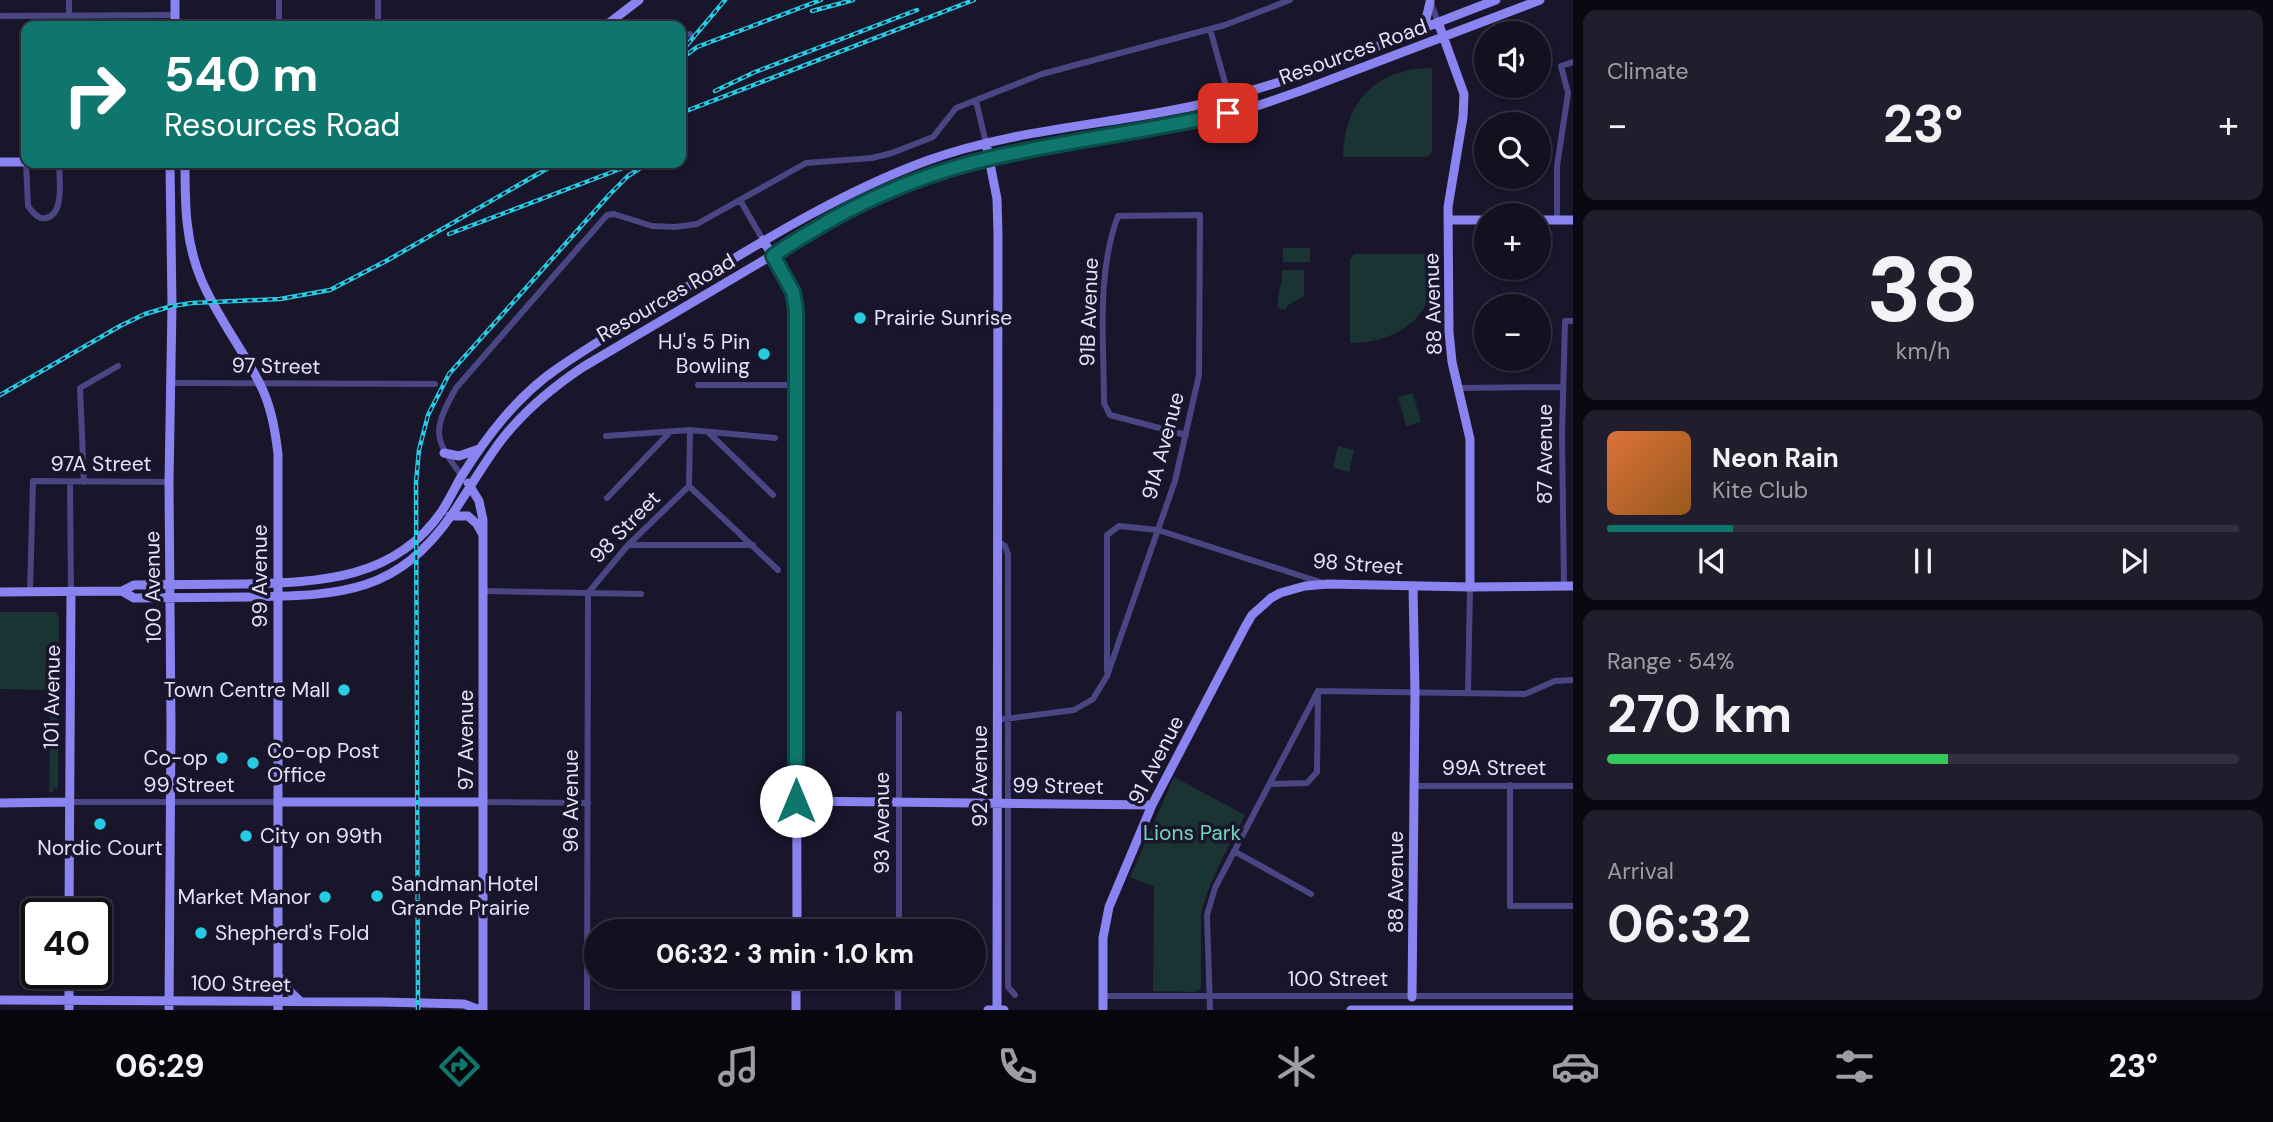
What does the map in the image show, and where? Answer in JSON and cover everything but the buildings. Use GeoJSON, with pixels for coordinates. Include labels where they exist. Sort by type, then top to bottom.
{"type":"FeatureCollection","features":[{"type":"Feature","properties":{"kind":"main road"},"geometry":{"type":"LineString","coordinates":[[175,0],[175,21]]}},
{"type":"Feature","properties":{"kind":"main road"},"geometry":{"type":"LineString","coordinates":[[612,21],[639,0]]}},
{"type":"Feature","properties":{"kind":"main road","name":"Resources Road"},"geometry":{"type":"LineString","coordinates":[[278,583],[327,580],[352,575],[396,555],[432,524],[480,448],[517,403],[554,371],[763,240],[880,178],[986,143],[1193,106],[1253,92],[1496,0]]}},
{"type":"Feature","properties":{"kind":"main road","name":"Resources Road"},"geometry":{"type":"LineString","coordinates":[[278,596],[329,594],[368,584],[390,574],[416,554],[450,516],[497,446],[516,423],[554,387],[583,367],[854,207],[936,174],[990,158],[1251,108],[1540,0]]}},
{"type":"Feature","properties":{"kind":"main road"},"geometry":{"type":"LineString","coordinates":[[1424,28],[1430,1]]}},
{"type":"Feature","properties":{"kind":"main road","name":"88 Avenue"},"geometry":{"type":"LineString","coordinates":[[1438,22],[1462,86],[1464,103],[1448,206],[1449,348],[1470,436],[1470,587]]}},
{"type":"Feature","properties":{"kind":"main road","name":"92 Avenue"},"geometry":{"type":"LineString","coordinates":[[986,143],[997,199],[998,234],[997,1010]]}},
{"type":"Feature","properties":{"kind":"main road"},"geometry":{"type":"LineString","coordinates":[[0,162],[21,162]]}},
{"type":"Feature","properties":{"kind":"main road","name":"100 Avenue"},"geometry":{"type":"LineString","coordinates":[[169,1005],[170,168]]}},
{"type":"Feature","properties":{"kind":"main road","name":"99 Avenue"},"geometry":{"type":"LineString","coordinates":[[186,168],[185,216],[194,261],[212,301],[260,384],[271,413],[278,454],[278,1005]]}},
{"type":"Feature","properties":{"kind":"main road"},"geometry":{"type":"LineString","coordinates":[[1448,220],[1474,220]]}},
{"type":"Feature","properties":{"kind":"main road"},"geometry":{"type":"LineString","coordinates":[[1551,220],[1573,220]]}},
{"type":"Feature","properties":{"kind":"main road"},"geometry":{"type":"LineString","coordinates":[[763,240],[790,286],[794,298],[797,919]]}},
{"type":"Feature","properties":{"kind":"main road"},"geometry":{"type":"LineString","coordinates":[[444,453],[459,456],[480,448]]}},
{"type":"Feature","properties":{"kind":"main road","name":"97 Avenue"},"geometry":{"type":"LineString","coordinates":[[462,476],[471,486],[481,506],[483,535],[482,1010]]}},
{"type":"Feature","properties":{"kind":"main road"},"geometry":{"type":"LineString","coordinates":[[450,516],[464,515],[471,518],[483,535]]}},
{"type":"Feature","properties":{"kind":"main road"},"geometry":{"type":"LineString","coordinates":[[0,592],[122,591],[134,585],[278,583]]}},
{"type":"Feature","properties":{"kind":"main road","name":"98 Street"},"geometry":{"type":"LineString","coordinates":[[1328,584],[1569,586]]}},
{"type":"Feature","properties":{"kind":"main road","name":"91 Avenue"},"geometry":{"type":"LineString","coordinates":[[1103,1010],[1103,938],[1106,914],[1152,805],[1252,615],[1280,593],[1305,586],[1328,584]]}},
{"type":"Feature","properties":{"kind":"main road","name":"88 Avenue"},"geometry":{"type":"LineString","coordinates":[[1412,997],[1415,692],[1413,586]]}},
{"type":"Feature","properties":{"kind":"main road"},"geometry":{"type":"LineString","coordinates":[[122,591],[134,598],[278,596]]}},
{"type":"Feature","properties":{"kind":"main road","name":"101 Avenue"},"geometry":{"type":"LineString","coordinates":[[69,898],[71,592]]}},
{"type":"Feature","properties":{"kind":"main road","name":"99 Street"},"geometry":{"type":"LineString","coordinates":[[796,801],[1152,805]]}},
{"type":"Feature","properties":{"kind":"main road","name":"99 Street"},"geometry":{"type":"LineString","coordinates":[[0,803],[69,802]]}},
{"type":"Feature","properties":{"kind":"main road","name":"99 Street"},"geometry":{"type":"LineString","coordinates":[[278,802],[483,802]]}},
{"type":"Feature","properties":{"kind":"main road"},"geometry":{"type":"LineString","coordinates":[[278,976],[283,985],[301,1002]]}},
{"type":"Feature","properties":{"kind":"main road"},"geometry":{"type":"LineString","coordinates":[[796,989],[796,1010]]}},
{"type":"Feature","properties":{"kind":"main road","name":"100 Street"},"geometry":{"type":"LineString","coordinates":[[0,1000],[69,1005],[278,1005],[301,1002],[382,1006],[464,1004],[482,1010]]}},
{"type":"Feature","properties":{"kind":"main road"},"geometry":{"type":"LineString","coordinates":[[988,1010],[1004,1010]]}},
{"type":"Feature","properties":{"kind":"main road","name":"100 Street"},"geometry":{"type":"LineString","coordinates":[[1351,1010],[1573,1010]]}},
{"type":"Feature","properties":{"kind":"street"},"geometry":{"type":"LineString","coordinates":[[69,0],[69,16]]}},
{"type":"Feature","properties":{"kind":"street"},"geometry":{"type":"LineString","coordinates":[[279,0],[279,21]]}},
{"type":"Feature","properties":{"kind":"street"},"geometry":{"type":"LineString","coordinates":[[462,476],[444,453],[439,441],[439,424],[456,388],[607,215],[614,214],[652,226],[686,226],[703,222],[806,163],[872,158],[892,153],[929,139],[937,133],[951,112],[1061,68],[1210,29],[1290,0]]}},
{"type":"Feature","properties":{"kind":"street"},"geometry":{"type":"LineString","coordinates":[[1430,1],[1438,22]]}},
{"type":"Feature","properties":{"kind":"street"},"geometry":{"type":"LineString","coordinates":[[378,2],[378,21]]}},
{"type":"Feature","properties":{"kind":"street"},"geometry":{"type":"LineString","coordinates":[[0,16],[175,15]]}},
{"type":"Feature","properties":{"kind":"street"},"geometry":{"type":"LineString","coordinates":[[1210,29],[1229,97]]}},
{"type":"Feature","properties":{"kind":"street"},"geometry":{"type":"LineString","coordinates":[[686,35],[690,34]]}},
{"type":"Feature","properties":{"kind":"street"},"geometry":{"type":"LineString","coordinates":[[1557,220],[1557,166],[1568,93],[1561,66],[1573,62]]}},
{"type":"Feature","properties":{"kind":"street"},"geometry":{"type":"LineString","coordinates":[[976,101],[986,143]]}},
{"type":"Feature","properties":{"kind":"street"},"geometry":{"type":"LineString","coordinates":[[26,168],[28,206],[39,217],[46,218],[53,215],[59,206],[59,168]]}},
{"type":"Feature","properties":{"kind":"street"},"geometry":{"type":"LineString","coordinates":[[740,200],[763,240]]}},
{"type":"Feature","properties":{"kind":"street","name":"91A Avenue"},"geometry":{"type":"LineString","coordinates":[[998,720],[1074,710],[1093,699],[1107,676],[1175,481],[1186,435],[1199,374],[1200,215],[1118,216]]}},
{"type":"Feature","properties":{"kind":"street","name":"91B Avenue"},"geometry":{"type":"LineString","coordinates":[[1118,216],[1111,237],[1103,286],[1104,403],[1110,415],[1186,435]]}},
{"type":"Feature","properties":{"kind":"street","name":"87 Avenue"},"geometry":{"type":"LineString","coordinates":[[1569,586],[1563,492],[1562,387],[1565,321],[1573,321]]}},
{"type":"Feature","properties":{"kind":"street"},"geometry":{"type":"LineString","coordinates":[[83,482],[80,388],[118,366]]}},
{"type":"Feature","properties":{"kind":"street","name":"97 Street"},"geometry":{"type":"LineString","coordinates":[[171,383],[435,384]]}},
{"type":"Feature","properties":{"kind":"street"},"geometry":{"type":"LineString","coordinates":[[698,385],[796,385]]}},
{"type":"Feature","properties":{"kind":"street"},"geometry":{"type":"LineString","coordinates":[[1458,388],[1562,387]]}},
{"type":"Feature","properties":{"kind":"street"},"geometry":{"type":"LineString","coordinates":[[690,430],[689,486],[778,570]]}},
{"type":"Feature","properties":{"kind":"street"},"geometry":{"type":"LineString","coordinates":[[606,436],[690,430],[775,438]]}},
{"type":"Feature","properties":{"kind":"street"},"geometry":{"type":"LineString","coordinates":[[607,498],[670,432]]}},
{"type":"Feature","properties":{"kind":"street"},"geometry":{"type":"LineString","coordinates":[[709,433],[773,495]]}},
{"type":"Feature","properties":{"kind":"street","name":"97A Street"},"geometry":{"type":"LineString","coordinates":[[30,592],[33,481],[169,482]]}},
{"type":"Feature","properties":{"kind":"street","name":"101 Avenue"},"geometry":{"type":"LineString","coordinates":[[70,482],[71,592]]}},
{"type":"Feature","properties":{"kind":"street","name":"98 Street"},"geometry":{"type":"LineString","coordinates":[[588,593],[628,545],[689,486]]}},
{"type":"Feature","properties":{"kind":"street"},"geometry":{"type":"LineString","coordinates":[[1563,492],[1573,492]]}},
{"type":"Feature","properties":{"kind":"street","name":"98 Street"},"geometry":{"type":"LineString","coordinates":[[1107,676],[1107,535],[1119,526],[1158,530],[1328,584]]}},
{"type":"Feature","properties":{"kind":"street","name":"92 Avenue"},"geometry":{"type":"LineString","coordinates":[[998,541],[1005,546],[1008,554],[1009,987],[1014,995]]}},
{"type":"Feature","properties":{"kind":"street"},"geometry":{"type":"LineString","coordinates":[[628,545],[753,545]]}},
{"type":"Feature","properties":{"kind":"street"},"geometry":{"type":"LineString","coordinates":[[1468,692],[1470,587]]}},
{"type":"Feature","properties":{"kind":"street","name":"98 Street"},"geometry":{"type":"LineString","coordinates":[[484,591],[641,594]]}},
{"type":"Feature","properties":{"kind":"street","name":"96 Avenue"},"geometry":{"type":"LineString","coordinates":[[587,1010],[588,593]]}},
{"type":"Feature","properties":{"kind":"street"},"geometry":{"type":"LineString","coordinates":[[1318,691],[1525,694],[1555,681],[1573,680]]}},
{"type":"Feature","properties":{"kind":"street"},"geometry":{"type":"LineString","coordinates":[[1210,1010],[1207,915],[1215,888],[1318,691]]}},
{"type":"Feature","properties":{"kind":"street"},"geometry":{"type":"LineString","coordinates":[[1271,784],[1307,783],[1317,772],[1318,691]]}},
{"type":"Feature","properties":{"kind":"street","name":"93 Avenue"},"geometry":{"type":"LineString","coordinates":[[899,714],[899,919]]}},
{"type":"Feature","properties":{"kind":"street"},"geometry":{"type":"LineString","coordinates":[[1510,785],[1510,905],[1573,906]]}},
{"type":"Feature","properties":{"kind":"street","name":"99A Street"},"geometry":{"type":"LineString","coordinates":[[1414,786],[1573,786]]}},
{"type":"Feature","properties":{"kind":"street","name":"99 Street"},"geometry":{"type":"LineString","coordinates":[[69,802],[278,802]]}},
{"type":"Feature","properties":{"kind":"street","name":"99 Street"},"geometry":{"type":"LineString","coordinates":[[483,802],[588,803]]}},
{"type":"Feature","properties":{"kind":"street"},"geometry":{"type":"LineString","coordinates":[[1234,851],[1311,894]]}},
{"type":"Feature","properties":{"kind":"street"},"geometry":{"type":"LineString","coordinates":[[898,989],[898,1010]]}},
{"type":"Feature","properties":{"kind":"street","name":"100 Street"},"geometry":{"type":"LineString","coordinates":[[1103,996],[1573,996]]}},
{"type":"Feature","properties":{"kind":"street","name":"88 Avenue"},"geometry":{"type":"LineString","coordinates":[[1412,997],[1412,1010]]}},
{"type":"Feature","properties":{"kind":"green space"},"geometry":{"type":"Polygon","coordinates":[[[1432,68],[1432,152],[1428,157],[1343,157],[1349,120],[1367,92],[1395,74],[1432,68]]]}},
{"type":"Feature","properties":{"kind":"green space"},"geometry":{"type":"Polygon","coordinates":[[[1283,248],[1310,248],[1310,262],[1283,262],[1283,248]]]}},
{"type":"Feature","properties":{"kind":"green space"},"geometry":{"type":"Polygon","coordinates":[[[1354,254],[1439,254],[1433,291],[1415,319],[1403,329],[1387,337],[1350,343],[1350,259],[1354,254]]]}},
{"type":"Feature","properties":{"kind":"green space"},"geometry":{"type":"Polygon","coordinates":[[[1282,270],[1304,270],[1304,296],[1287,306],[1286,310],[1277,308],[1282,270]]]}},
{"type":"Feature","properties":{"kind":"green space"},"geometry":{"type":"Polygon","coordinates":[[[1413,393],[1421,422],[1406,426],[1398,397],[1413,393]]]}},
{"type":"Feature","properties":{"kind":"green space"},"geometry":{"type":"Polygon","coordinates":[[[1338,446],[1354,450],[1349,472],[1333,468],[1338,446]]]}},
{"type":"Feature","properties":{"kind":"green space"},"geometry":{"type":"Polygon","coordinates":[[[0,612],[56,612],[59,618],[58,788],[53,792],[49,792],[51,690],[0,689],[0,612]]]}},
{"type":"Feature","properties":{"kind":"green space","name":"Lions Park"},"geometry":{"type":"Polygon","coordinates":[[[1174,777],[1245,815],[1209,889],[1201,915],[1201,985],[1195,992],[1153,991],[1154,887],[1130,877],[1174,777]]]}},
{"type":"Feature","properties":{"kind":"railway"},"geometry":{"type":"LineString","coordinates":[[686,46],[725,0]]}},
{"type":"Feature","properties":{"kind":"railway"},"geometry":{"type":"LineString","coordinates":[[686,55],[697,47],[821,0]]}},
{"type":"Feature","properties":{"kind":"railway"},"geometry":{"type":"LineString","coordinates":[[812,11],[853,0]]}},
{"type":"Feature","properties":{"kind":"railway"},"geometry":{"type":"LineString","coordinates":[[686,111],[974,0]]}},
{"type":"Feature","properties":{"kind":"railway"},"geometry":{"type":"LineString","coordinates":[[715,91],[755,72],[917,10]]}},
{"type":"Feature","properties":{"kind":"railway"},"geometry":{"type":"LineString","coordinates":[[0,395],[145,314],[192,303],[280,299],[330,290],[388,260],[548,168]]}},
{"type":"Feature","properties":{"kind":"railway"},"geometry":{"type":"LineString","coordinates":[[449,234],[623,168]]}},
{"type":"Feature","properties":{"kind":"railway"},"geometry":{"type":"LineString","coordinates":[[418,1010],[416,482],[419,450],[428,415],[449,374],[610,194],[640,168]]}},
{"type":"Feature","properties":{"kind":"place","name":"Prairie Sunrise"},"geometry":{"type":"Point","coordinates":[860,318]}},
{"type":"Feature","properties":{"kind":"place","name":"HJ's 5 Pin Bowling"},"geometry":{"type":"Point","coordinates":[764,354]}},
{"type":"Feature","properties":{"kind":"place","name":"Town Centre Mall"},"geometry":{"type":"Point","coordinates":[344,690]}},
{"type":"Feature","properties":{"kind":"place","name":"Co-op"},"geometry":{"type":"Point","coordinates":[222,758]}},
{"type":"Feature","properties":{"kind":"place","name":"Co-op Post Office"},"geometry":{"type":"Point","coordinates":[253,763]}},
{"type":"Feature","properties":{"kind":"place","name":"Nordic Court"},"geometry":{"type":"Point","coordinates":[100,824]}},
{"type":"Feature","properties":{"kind":"place","name":"City on 99th"},"geometry":{"type":"Point","coordinates":[246,836]}},
{"type":"Feature","properties":{"kind":"place","name":"Sandman Hotel Grande Prairie"},"geometry":{"type":"Point","coordinates":[377,896]}},
{"type":"Feature","properties":{"kind":"place","name":"Market Manor"},"geometry":{"type":"Point","coordinates":[325,897]}},
{"type":"Feature","properties":{"kind":"place","name":"Shepherd's Fold"},"geometry":{"type":"Point","coordinates":[201,933]}},
{"type":"Feature","properties":{"kind":"route"},"geometry":{"type":"LineString","coordinates":[[796,801],[796,309],[793,292],[773,256],[854,207],[948,170],[990,158],[1228,113]]}}]}
